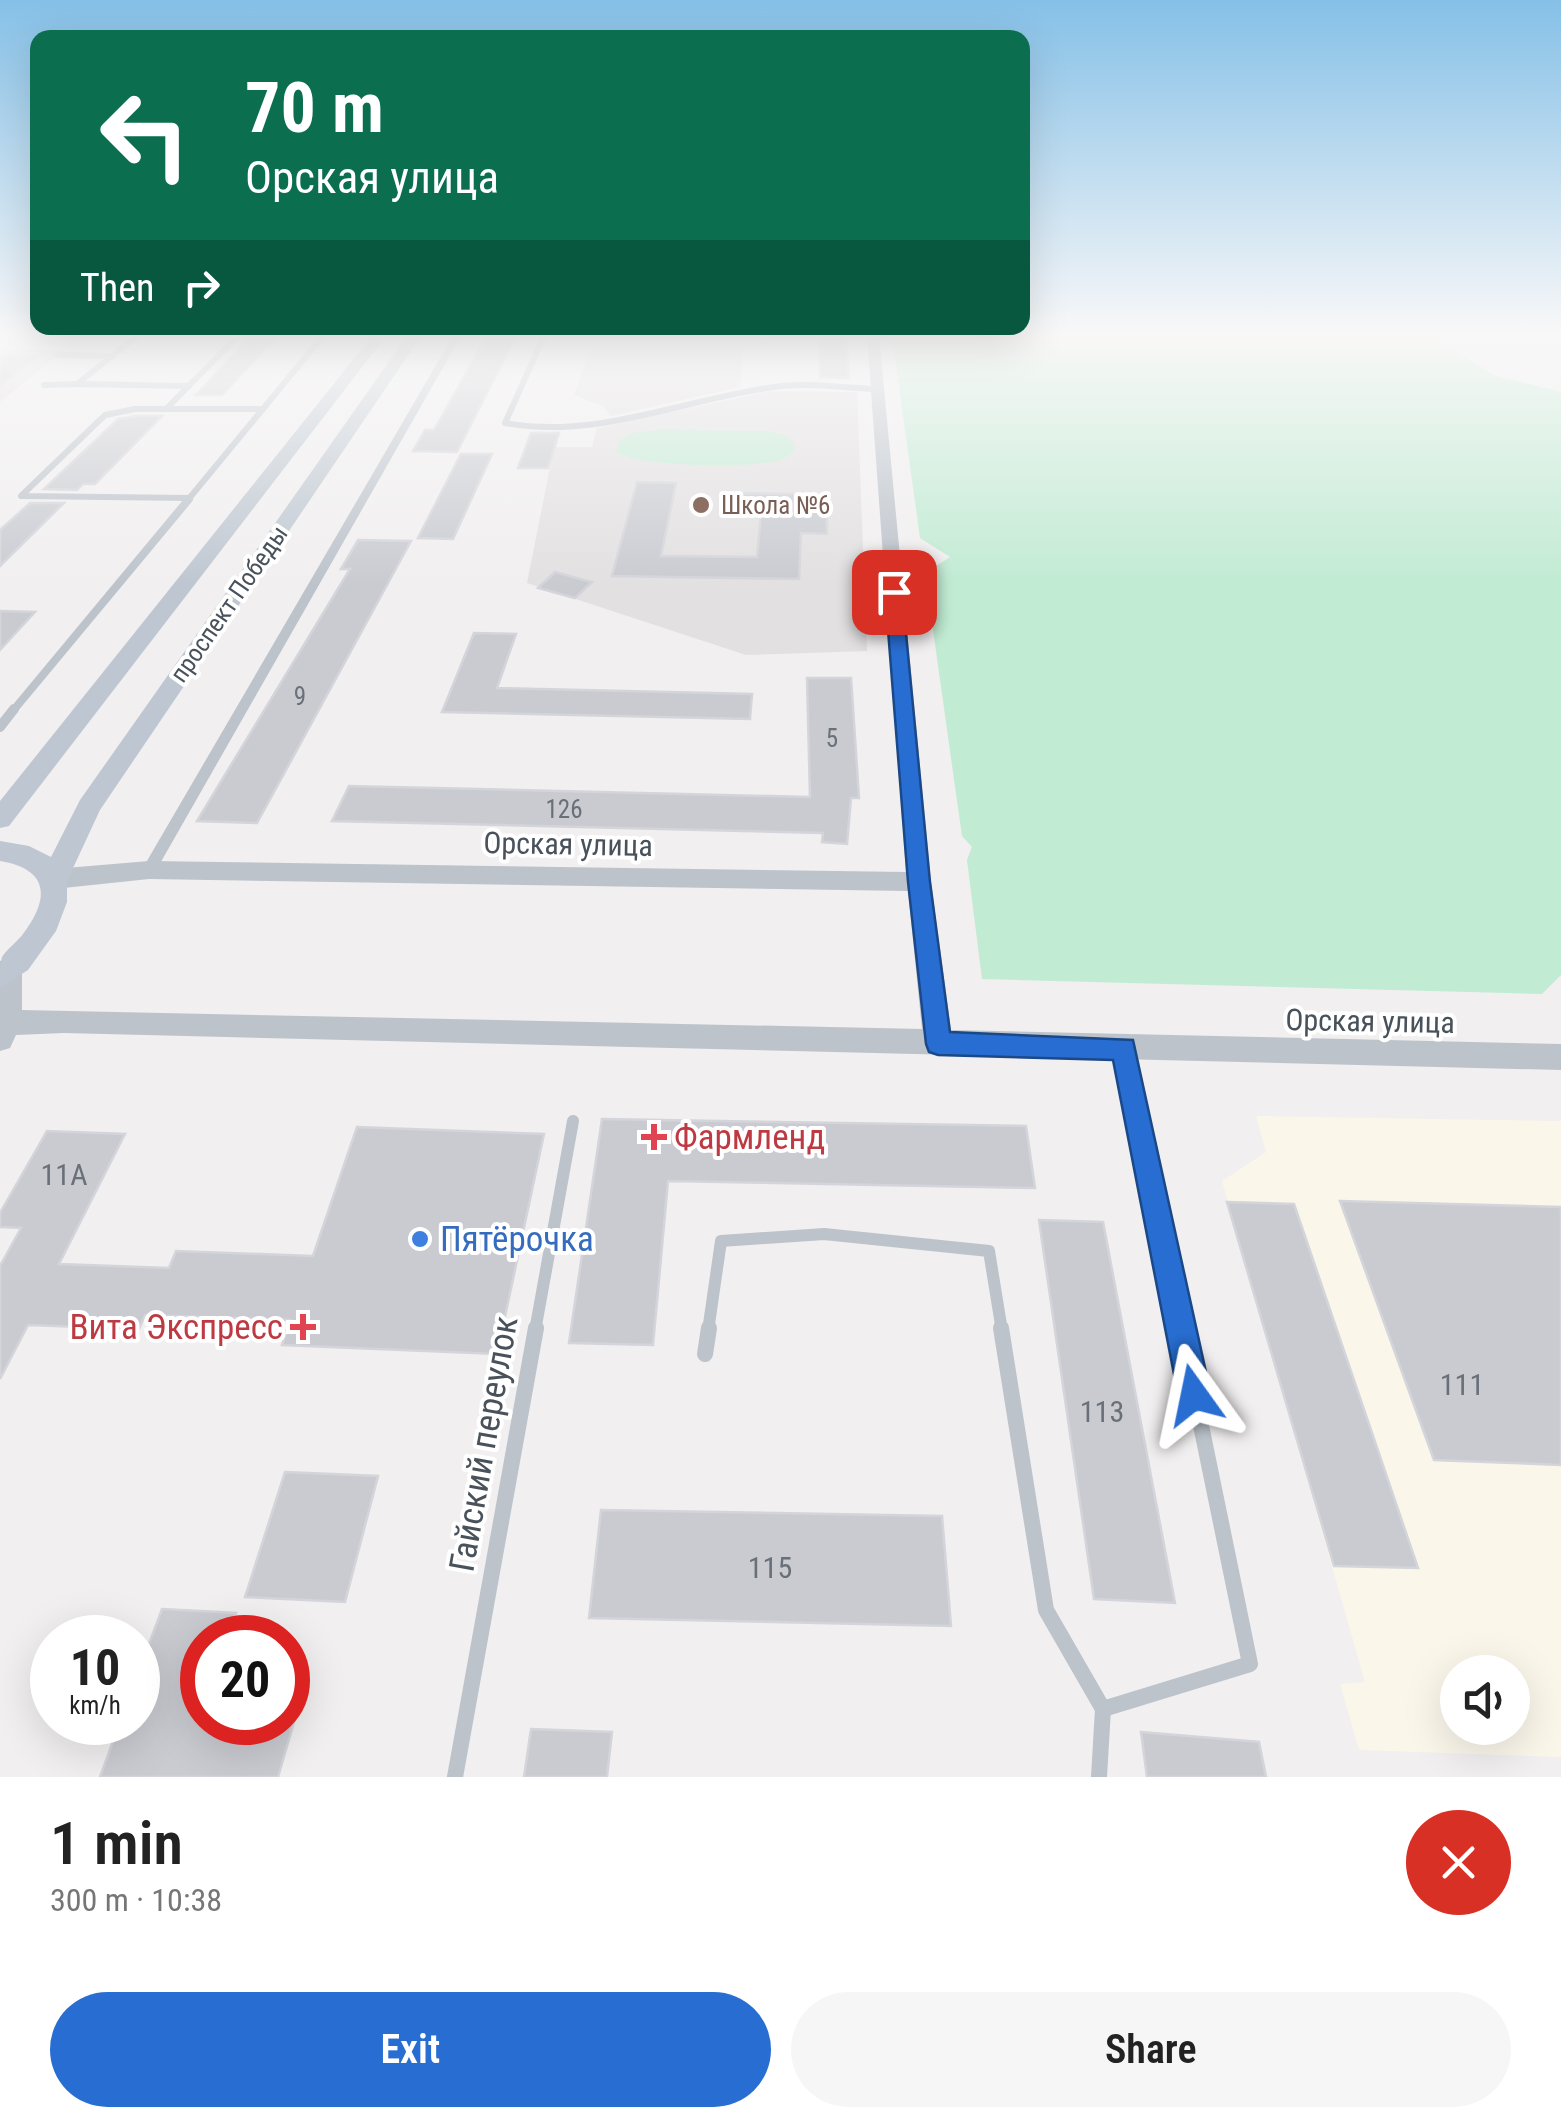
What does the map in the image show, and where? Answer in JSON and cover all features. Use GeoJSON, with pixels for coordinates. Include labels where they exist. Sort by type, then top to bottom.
{"type":"FeatureCollection","features":[{"type":"Feature","properties":{"kind":"main road","name":"проспект Победы"},"geometry":{"type":"LineString","coordinates":[[0,818],[313,419]]}},
{"type":"Feature","properties":{"kind":"main road","name":"проспект Победы"},"geometry":{"type":"LineString","coordinates":[[4,972],[33,945],[49,921],[56,898],[54,879],[89,807],[357,419]]}},
{"type":"Feature","properties":{"kind":"main road"},"geometry":{"type":"LineString","coordinates":[[0,851],[30,856],[45,866],[54,879]]}},
{"type":"Feature","properties":{"kind":"street"},"geometry":{"type":"LineString","coordinates":[[149,870],[409,419]]}},
{"type":"Feature","properties":{"kind":"street"},"geometry":{"type":"LineString","coordinates":[[878,419],[919,882],[938,1044]]}},
{"type":"Feature","properties":{"kind":"street","name":"Орская улица"},"geometry":{"type":"LineString","coordinates":[[54,879],[149,870],[919,882]]}},
{"type":"Feature","properties":{"kind":"street"},"geometry":{"type":"LineString","coordinates":[[3,1028],[4,972]]}},
{"type":"Feature","properties":{"kind":"street","name":"Орская улица"},"geometry":{"type":"LineString","coordinates":[[3,1028],[64,1021],[1561,1057]]}},
{"type":"Feature","properties":{"kind":"lane"},"geometry":{"type":"LineString","coordinates":[[103,419],[21,496],[189,498]]}},
{"type":"Feature","properties":{"kind":"lane"},"geometry":{"type":"LineString","coordinates":[[0,727],[255,419]]}},
{"type":"Feature","properties":{"kind":"lane"},"geometry":{"type":"LineString","coordinates":[[508,419],[506,423],[520,428],[618,419]]}},
{"type":"Feature","properties":{"kind":"lane"},"geometry":{"type":"LineString","coordinates":[[1103,1710],[1250,1664],[1124,1048]]}},
{"type":"Feature","properties":{"kind":"lane","name":"Гайский переулок"},"geometry":{"type":"LineString","coordinates":[[455,1777],[573,1121]]}},
{"type":"Feature","properties":{"kind":"lane"},"geometry":{"type":"LineString","coordinates":[[705,1354],[721,1241],[824,1234],[990,1251],[1046,1610],[1103,1710],[1099,1777]]}},
{"type":"Feature","properties":{"kind":"shaded area","name":"Школа №6"},"geometry":{"type":"Polygon","coordinates":[[[639,419],[858,419],[867,651],[746,655],[527,583],[554,447],[592,447],[597,428],[639,419]]]}},
{"type":"Feature","properties":{"kind":"shaded area"},"geometry":{"type":"Polygon","coordinates":[[[1256,1116],[1561,1121],[1561,1757],[1359,1750],[1340,1684],[1365,1682],[1222,1181],[1266,1152],[1256,1116]]]}},
{"type":"Feature","properties":{"kind":"green space"},"geometry":{"type":"Polygon","coordinates":[[[903,419],[1561,419],[1561,975],[1542,994],[982,979],[967,860],[972,847],[962,836],[925,573],[950,557],[920,538],[903,419]]]}},
{"type":"Feature","properties":{"kind":"green space"},"geometry":{"type":"Polygon","coordinates":[[[767,431],[785,435],[794,443],[794,451],[768,463],[723,465],[646,461],[616,452],[620,440],[633,433],[767,431]]]}},
{"type":"Feature","properties":{"kind":"building"},"geometry":{"type":"Polygon","coordinates":[[[118,419],[159,419],[95,484],[83,484],[77,490],[44,489],[118,419]]]}},
{"type":"Feature","properties":{"kind":"building"},"geometry":{"type":"Polygon","coordinates":[[[440,419],[474,419],[457,452],[413,451],[425,430],[434,430],[440,419]]]}},
{"type":"Feature","properties":{"kind":"building"},"geometry":{"type":"Polygon","coordinates":[[[531,433],[559,433],[548,468],[518,468],[531,433]]]}},
{"type":"Feature","properties":{"kind":"building"},"geometry":{"type":"Polygon","coordinates":[[[461,454],[492,454],[453,539],[418,538],[461,454]]]}},
{"type":"Feature","properties":{"kind":"building"},"geometry":{"type":"Polygon","coordinates":[[[637,482],[676,483],[661,556],[757,557],[761,514],[740,514],[742,493],[827,495],[827,534],[801,533],[799,579],[612,576],[637,482]]]}},
{"type":"Feature","properties":{"kind":"building"},"geometry":{"type":"Polygon","coordinates":[[[30,503],[64,503],[0,566],[0,530],[30,503]]]}},
{"type":"Feature","properties":{"kind":"building"},"geometry":{"type":"Polygon","coordinates":[[[358,540],[411,541],[257,823],[197,821],[350,569],[341,569],[358,540]]]}},
{"type":"Feature","properties":{"kind":"building"},"geometry":{"type":"Polygon","coordinates":[[[555,572],[592,582],[575,598],[538,588],[555,572]]]}},
{"type":"Feature","properties":{"kind":"building"},"geometry":{"type":"Polygon","coordinates":[[[0,611],[35,612],[0,650],[0,611]]]}},
{"type":"Feature","properties":{"kind":"building"},"geometry":{"type":"Polygon","coordinates":[[[474,633],[516,634],[497,688],[752,694],[750,719],[442,712],[474,633]]]}},
{"type":"Feature","properties":{"kind":"building"},"geometry":{"type":"Polygon","coordinates":[[[807,678],[851,678],[859,798],[851,798],[847,844],[822,842],[823,833],[332,821],[349,786],[810,797],[807,678]]]}},
{"type":"Feature","properties":{"kind":"building"},"geometry":{"type":"Polygon","coordinates":[[[602,1119],[1026,1126],[1035,1188],[668,1181],[653,1345],[569,1343],[602,1119]]]}},
{"type":"Feature","properties":{"kind":"building","name":"Пятёрочка"},"geometry":{"type":"Polygon","coordinates":[[[357,1127],[544,1134],[497,1354],[282,1345],[290,1320],[145,1315],[139,1329],[28,1325],[0,1379],[0,1266],[21,1228],[0,1227],[0,1213],[47,1131],[125,1134],[59,1264],[169,1268],[176,1251],[313,1256],[357,1127]]]}},
{"type":"Feature","properties":{"kind":"building"},"geometry":{"type":"Polygon","coordinates":[[[1340,1201],[1561,1207],[1561,1465],[1434,1460],[1340,1201]]]}},
{"type":"Feature","properties":{"kind":"building"},"geometry":{"type":"Polygon","coordinates":[[[1227,1202],[1294,1204],[1418,1568],[1334,1566],[1227,1202]]]}},
{"type":"Feature","properties":{"kind":"building"},"geometry":{"type":"Polygon","coordinates":[[[1039,1220],[1103,1222],[1175,1603],[1094,1599],[1039,1220]]]}},
{"type":"Feature","properties":{"kind":"building"},"geometry":{"type":"Polygon","coordinates":[[[285,1472],[378,1476],[345,1602],[245,1597],[285,1472]]]}},
{"type":"Feature","properties":{"kind":"building"},"geometry":{"type":"Polygon","coordinates":[[[601,1510],[942,1516],[951,1626],[589,1618],[601,1510]]]}},
{"type":"Feature","properties":{"kind":"building"},"geometry":{"type":"Polygon","coordinates":[[[162,1609],[236,1613],[180,1615],[180,1745],[287,1745],[278,1777],[100,1777],[112,1745],[160,1745],[162,1609]]]}},
{"type":"Feature","properties":{"kind":"building"},"geometry":{"type":"Polygon","coordinates":[[[531,1729],[612,1732],[607,1777],[524,1777],[531,1729]]]}},
{"type":"Feature","properties":{"kind":"building"},"geometry":{"type":"Polygon","coordinates":[[[1141,1732],[1259,1742],[1266,1777],[1147,1777],[1141,1732]]]}},
{"type":"Feature","properties":{"kind":"place","name":"Школа №6"},"geometry":{"type":"Point","coordinates":[701,505]}},
{"type":"Feature","properties":{"kind":"place","name":"Фармленд"},"geometry":{"type":"Point","coordinates":[654,1137]}},
{"type":"Feature","properties":{"kind":"place","name":"Пятёрочка"},"geometry":{"type":"Point","coordinates":[420,1239]}},
{"type":"Feature","properties":{"kind":"place","name":"Вита Экспресс"},"geometry":{"type":"Point","coordinates":[303,1327]}},
{"type":"Feature","properties":{"kind":"route"},"geometry":{"type":"LineString","coordinates":[[894,592],[919,882],[938,1044],[1124,1048],[1194,1395]]}}]}
